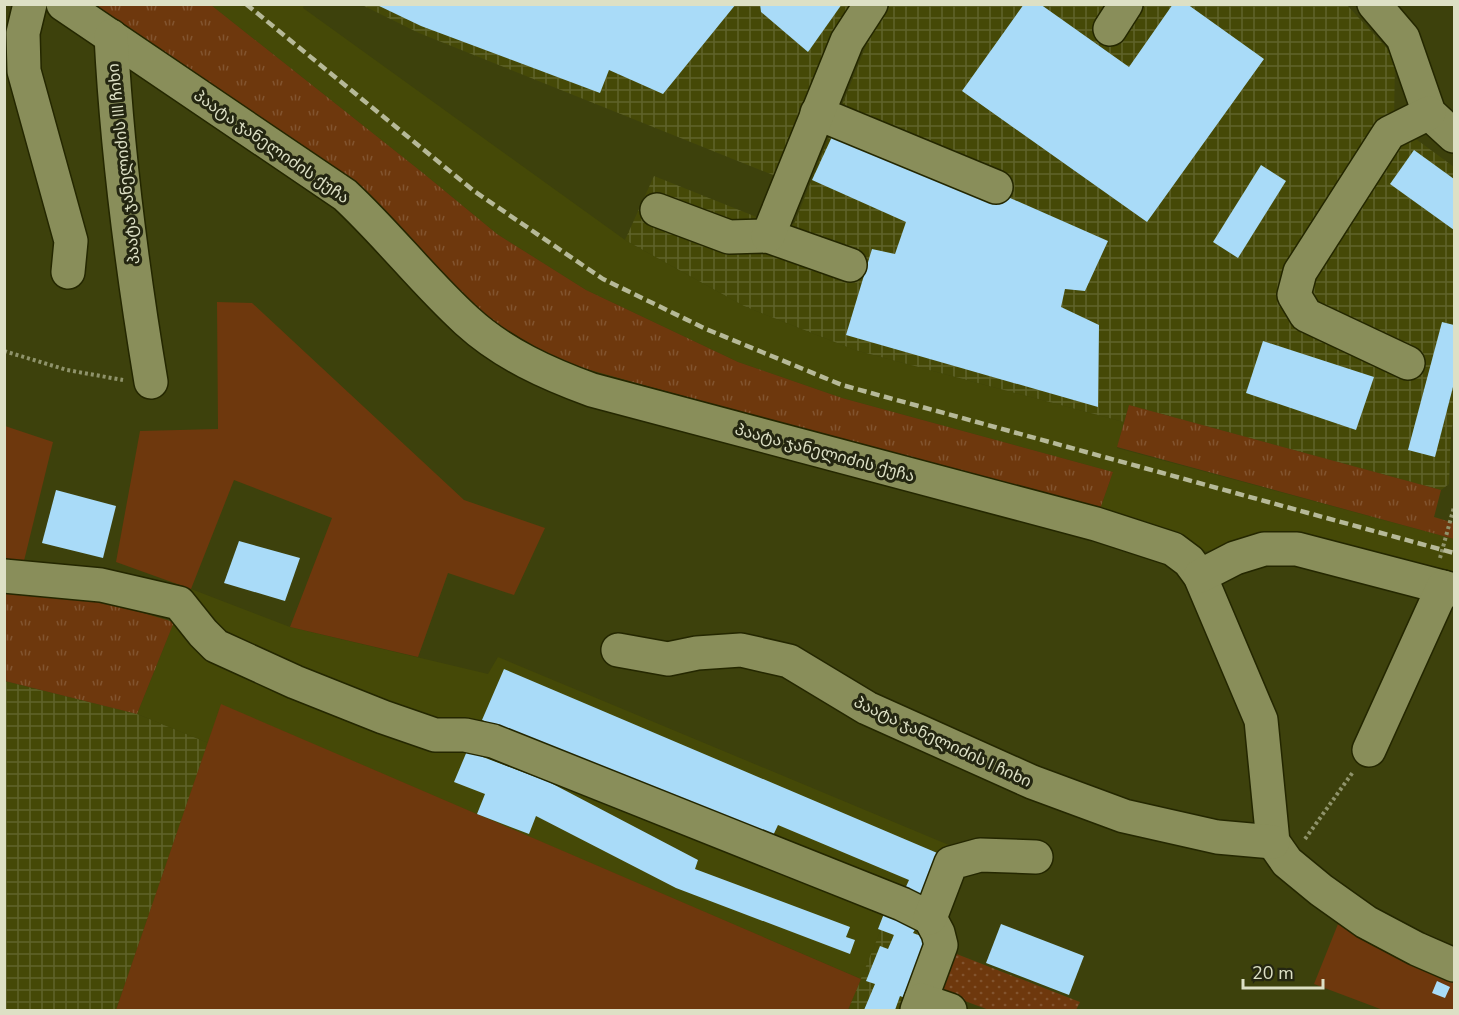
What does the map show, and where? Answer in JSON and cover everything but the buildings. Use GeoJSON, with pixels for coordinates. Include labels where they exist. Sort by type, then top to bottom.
{"type":"FeatureCollection","features":[{"type":"Feature","properties":{"kind":"street"},"geometry":{"type":"LineString","coordinates":[[30,4],[23,33],[24,71],[71,241],[68,272]]}},
{"type":"Feature","properties":{"kind":"street","name":"პაატა ჯანელიძის ქუჩა"},"geometry":{"type":"LineString","coordinates":[[63,4],[345,195],[375,222],[468,322],[509,352],[557,377],[592,390],[1147,539],[1173,549],[1189,561],[1200,576],[1261,720],[1280,852]]}},
{"type":"Feature","properties":{"kind":"street"},"geometry":{"type":"LineString","coordinates":[[768,236],[847,41],[871,4]]}},
{"type":"Feature","properties":{"kind":"street"},"geometry":{"type":"LineString","coordinates":[[1374,4],[1403,38],[1429,113],[1455,136]]}},
{"type":"Feature","properties":{"kind":"street","name":"პაატა ჯანელიძის III ჩიხი"},"geometry":{"type":"LineString","coordinates":[[111,36],[118,135],[136,291],[151,382]]}},
{"type":"Feature","properties":{"kind":"street"},"geometry":{"type":"LineString","coordinates":[[818,113],[996,187]]}},
{"type":"Feature","properties":{"kind":"street"},"geometry":{"type":"LineString","coordinates":[[1408,363],[1306,315],[1294,295],[1300,272],[1389,133],[1429,113]]}},
{"type":"Feature","properties":{"kind":"street"},"geometry":{"type":"LineString","coordinates":[[657,210],[729,237],[768,236],[850,264]]}},
{"type":"Feature","properties":{"kind":"street"},"geometry":{"type":"LineString","coordinates":[[1200,576],[1235,558],[1264,549],[1297,549],[1444,587],[1369,750]]}},
{"type":"Feature","properties":{"kind":"street"},"geometry":{"type":"LineString","coordinates":[[4,576],[101,585],[179,603],[202,633],[216,646],[295,682],[435,735],[465,735],[493,741],[891,900],[934,925]]}},
{"type":"Feature","properties":{"kind":"street","name":"პაატა ჯანელიძის I ჩიხი"},"geometry":{"type":"LineString","coordinates":[[618,650],[668,659],[696,653],[741,650],[789,662],[867,708],[1032,782],[1124,816],[1280,852]]}},
{"type":"Feature","properties":{"kind":"street"},"geometry":{"type":"LineString","coordinates":[[1280,852],[1321,890],[1366,922],[1417,949],[1455,965]]}},
{"type":"Feature","properties":{"kind":"street"},"geometry":{"type":"LineString","coordinates":[[929,1007],[941,945],[934,925],[951,863],[980,855],[1036,857]]}},
{"type":"Feature","properties":{"kind":"path"},"geometry":{"type":"LineString","coordinates":[[4,351],[67,370],[125,381],[151,382]]}},
{"type":"Feature","properties":{"kind":"path"},"geometry":{"type":"LineString","coordinates":[[1444,587],[1455,507]]}},
{"type":"Feature","properties":{"kind":"path"},"geometry":{"type":"LineString","coordinates":[[1280,852],[1369,750]]}},
{"type":"Feature","properties":{"kind":"shaded area"},"geometry":{"type":"Polygon","coordinates":[[[211,5],[304,5],[303,8],[625,240],[744,306],[855,350],[1124,422],[1117,448],[1454,539],[1454,580],[1271,540],[1206,551],[1099,512],[1113,472],[842,398],[738,362],[586,290],[497,234],[211,5]]]}},
{"type":"Feature","properties":{"kind":"shaded area"},"geometry":{"type":"Polygon","coordinates":[[[362,5],[857,5],[783,179],[419,33],[362,5]]]}},
{"type":"Feature","properties":{"kind":"shaded area"},"geometry":{"type":"Polygon","coordinates":[[[889,5],[1347,5],[1395,57],[1394,123],[1454,167],[1454,417],[1451,433],[1449,484],[1441,490],[1129,405],[1124,422],[855,350],[744,306],[625,240],[654,176],[779,226],[794,224],[872,31],[889,5]]]}},
{"type":"Feature","properties":{"kind":"shaded area"},"geometry":{"type":"Polygon","coordinates":[[[191,589],[290,627],[488,674],[498,657],[968,853],[889,910],[861,979],[222,705],[208,743],[137,714],[174,622],[191,589]]]}},
{"type":"Feature","properties":{"kind":"shaded area"},"geometry":{"type":"Polygon","coordinates":[[[4,681],[137,714],[208,743],[116,1010],[5,1010],[4,681]]]}},
{"type":"Feature","properties":{"kind":"shaded area"},"geometry":{"type":"Polygon","coordinates":[[[889,910],[935,938],[910,1010],[848,1010],[889,910]]]}},
{"type":"Feature","properties":{"kind":"green space"},"geometry":{"type":"Polygon","coordinates":[[[87,5],[211,5],[497,234],[586,290],[738,362],[842,398],[1113,472],[1099,512],[561,362],[473,311],[87,5]]]}},
{"type":"Feature","properties":{"kind":"green space"},"geometry":{"type":"Polygon","coordinates":[[[217,302],[252,303],[464,500],[545,528],[514,595],[448,573],[418,657],[290,627],[332,518],[234,480],[191,589],[116,562],[140,431],[218,429],[217,302]]]}},
{"type":"Feature","properties":{"kind":"green space"},"geometry":{"type":"Polygon","coordinates":[[[1129,405],[1441,490],[1434,517],[1454,523],[1454,539],[1117,447],[1129,405]]]}},
{"type":"Feature","properties":{"kind":"green space"},"geometry":{"type":"Polygon","coordinates":[[[5,426],[53,442],[23,565],[5,563],[5,426]]]}},
{"type":"Feature","properties":{"kind":"green space"},"geometry":{"type":"Polygon","coordinates":[[[4,588],[88,597],[174,622],[137,714],[5,681],[4,588]]]}},
{"type":"Feature","properties":{"kind":"green space"},"geometry":{"type":"Polygon","coordinates":[[[221,704],[861,979],[848,1010],[116,1010],[221,704]]]}},
{"type":"Feature","properties":{"kind":"green space"},"geometry":{"type":"Polygon","coordinates":[[[1338,924],[1373,946],[1454,976],[1454,1010],[1383,1010],[1314,984],[1338,924]]]}},
{"type":"Feature","properties":{"kind":"green space"},"geometry":{"type":"Polygon","coordinates":[[[954,953],[1080,1002],[1076,1010],[989,1010],[938,991],[954,953]]]}},
{"type":"Feature","properties":{"kind":"railway"},"geometry":{"type":"LineString","coordinates":[[246,4],[474,191],[603,279],[706,329],[842,385],[1454,553]]}}]}
